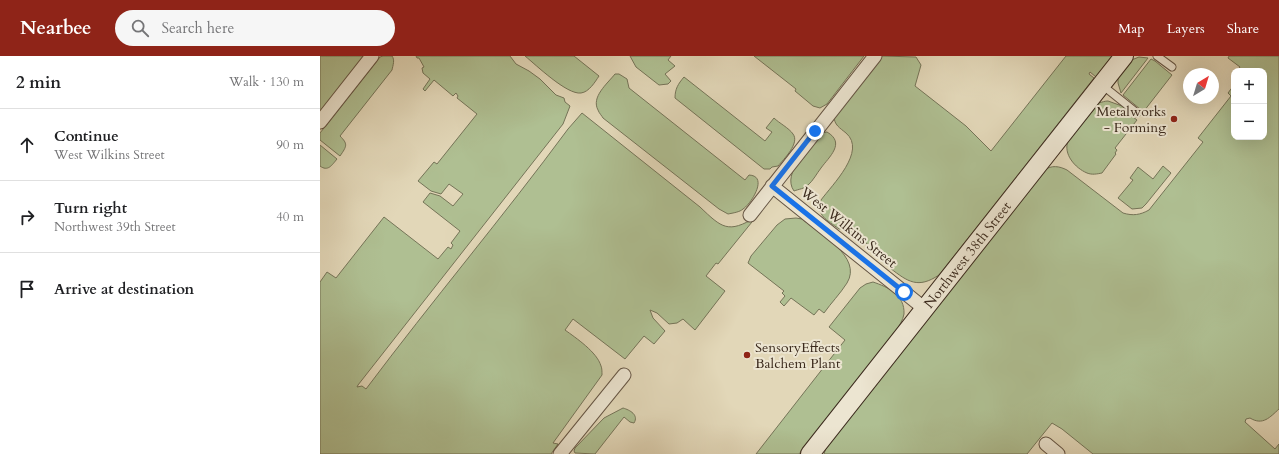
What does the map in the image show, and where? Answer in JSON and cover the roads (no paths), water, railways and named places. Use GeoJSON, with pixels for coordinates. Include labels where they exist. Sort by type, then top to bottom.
{"type":"FeatureCollection","features":[{"type":"Feature","properties":{"kind":"main road","name":"Northwest 38th Street"},"geometry":{"type":"LineString","coordinates":[[810,454],[1124,56]]}},
{"type":"Feature","properties":{"kind":"street"},"geometry":{"type":"LineString","coordinates":[[320,122],[372,56]]}},
{"type":"Feature","properties":{"kind":"street"},"geometry":{"type":"LineString","coordinates":[[750,215],[875,56]]}},
{"type":"Feature","properties":{"kind":"street","name":"West Wilkins Street"},"geometry":{"type":"LineString","coordinates":[[772,186],[925,309]]}},
{"type":"Feature","properties":{"kind":"street"},"geometry":{"type":"LineString","coordinates":[[560,454],[624,375]]}},
{"type":"Feature","properties":{"kind":"street"},"geometry":{"type":"LineString","coordinates":[[1046,444],[1058,454]]}},
{"type":"Feature","properties":{"kind":"lane"},"geometry":{"type":"LineString","coordinates":[[1157,56],[1172,67]]}},
{"type":"Feature","properties":{"kind":"lane"},"geometry":{"type":"LineString","coordinates":[[1102,85],[1137,112]]}},
{"type":"Feature","properties":{"kind":"place","name":"Metalworks - Forming"},"geometry":{"type":"Point","coordinates":[1174,119]}},
{"type":"Feature","properties":{"kind":"place","name":"SensoryEffects Balchem Plant"},"geometry":{"type":"Point","coordinates":[747,355]}}]}
